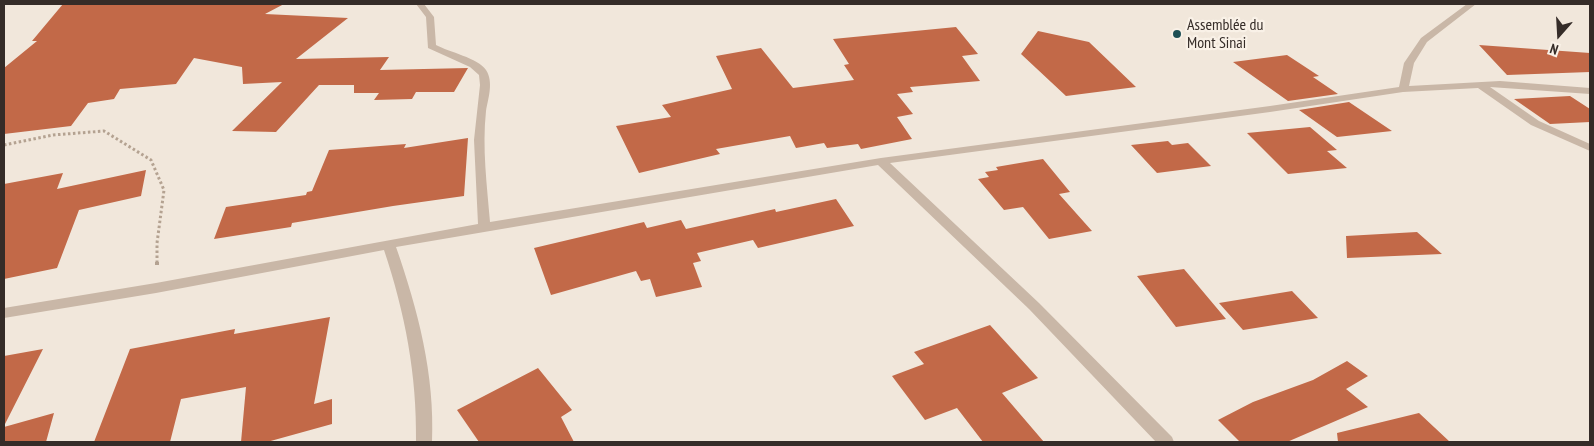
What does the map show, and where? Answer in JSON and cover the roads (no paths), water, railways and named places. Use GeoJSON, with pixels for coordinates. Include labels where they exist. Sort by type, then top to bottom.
{"type":"FeatureCollection","features":[{"type":"Feature","properties":{"kind":"street"},"geometry":{"type":"LineString","coordinates":[[420,4],[430,16],[431,46],[444,54],[478,66],[483,72],[485,79],[480,123],[484,227]]}},
{"type":"Feature","properties":{"kind":"street"},"geometry":{"type":"LineString","coordinates":[[1403,89],[1409,63],[1424,40],[1472,4]]}},
{"type":"Feature","properties":{"kind":"street"},"geometry":{"type":"LineString","coordinates":[[4,314],[156,288],[484,227],[881,161],[1403,89],[1500,84],[1590,91]]}},
{"type":"Feature","properties":{"kind":"street"},"geometry":{"type":"LineString","coordinates":[[1480,85],[1535,123],[1590,148]]}},
{"type":"Feature","properties":{"kind":"street"},"geometry":{"type":"LineString","coordinates":[[881,161],[1034,306],[1166,442]]}},
{"type":"Feature","properties":{"kind":"street"},"geometry":{"type":"LineString","coordinates":[[389,245],[400,274],[419,348],[426,412],[424,442]]}},
{"type":"Feature","properties":{"kind":"place","name":"Assemblée du Mont Sinai"},"geometry":{"type":"Point","coordinates":[1177,34]}}]}
